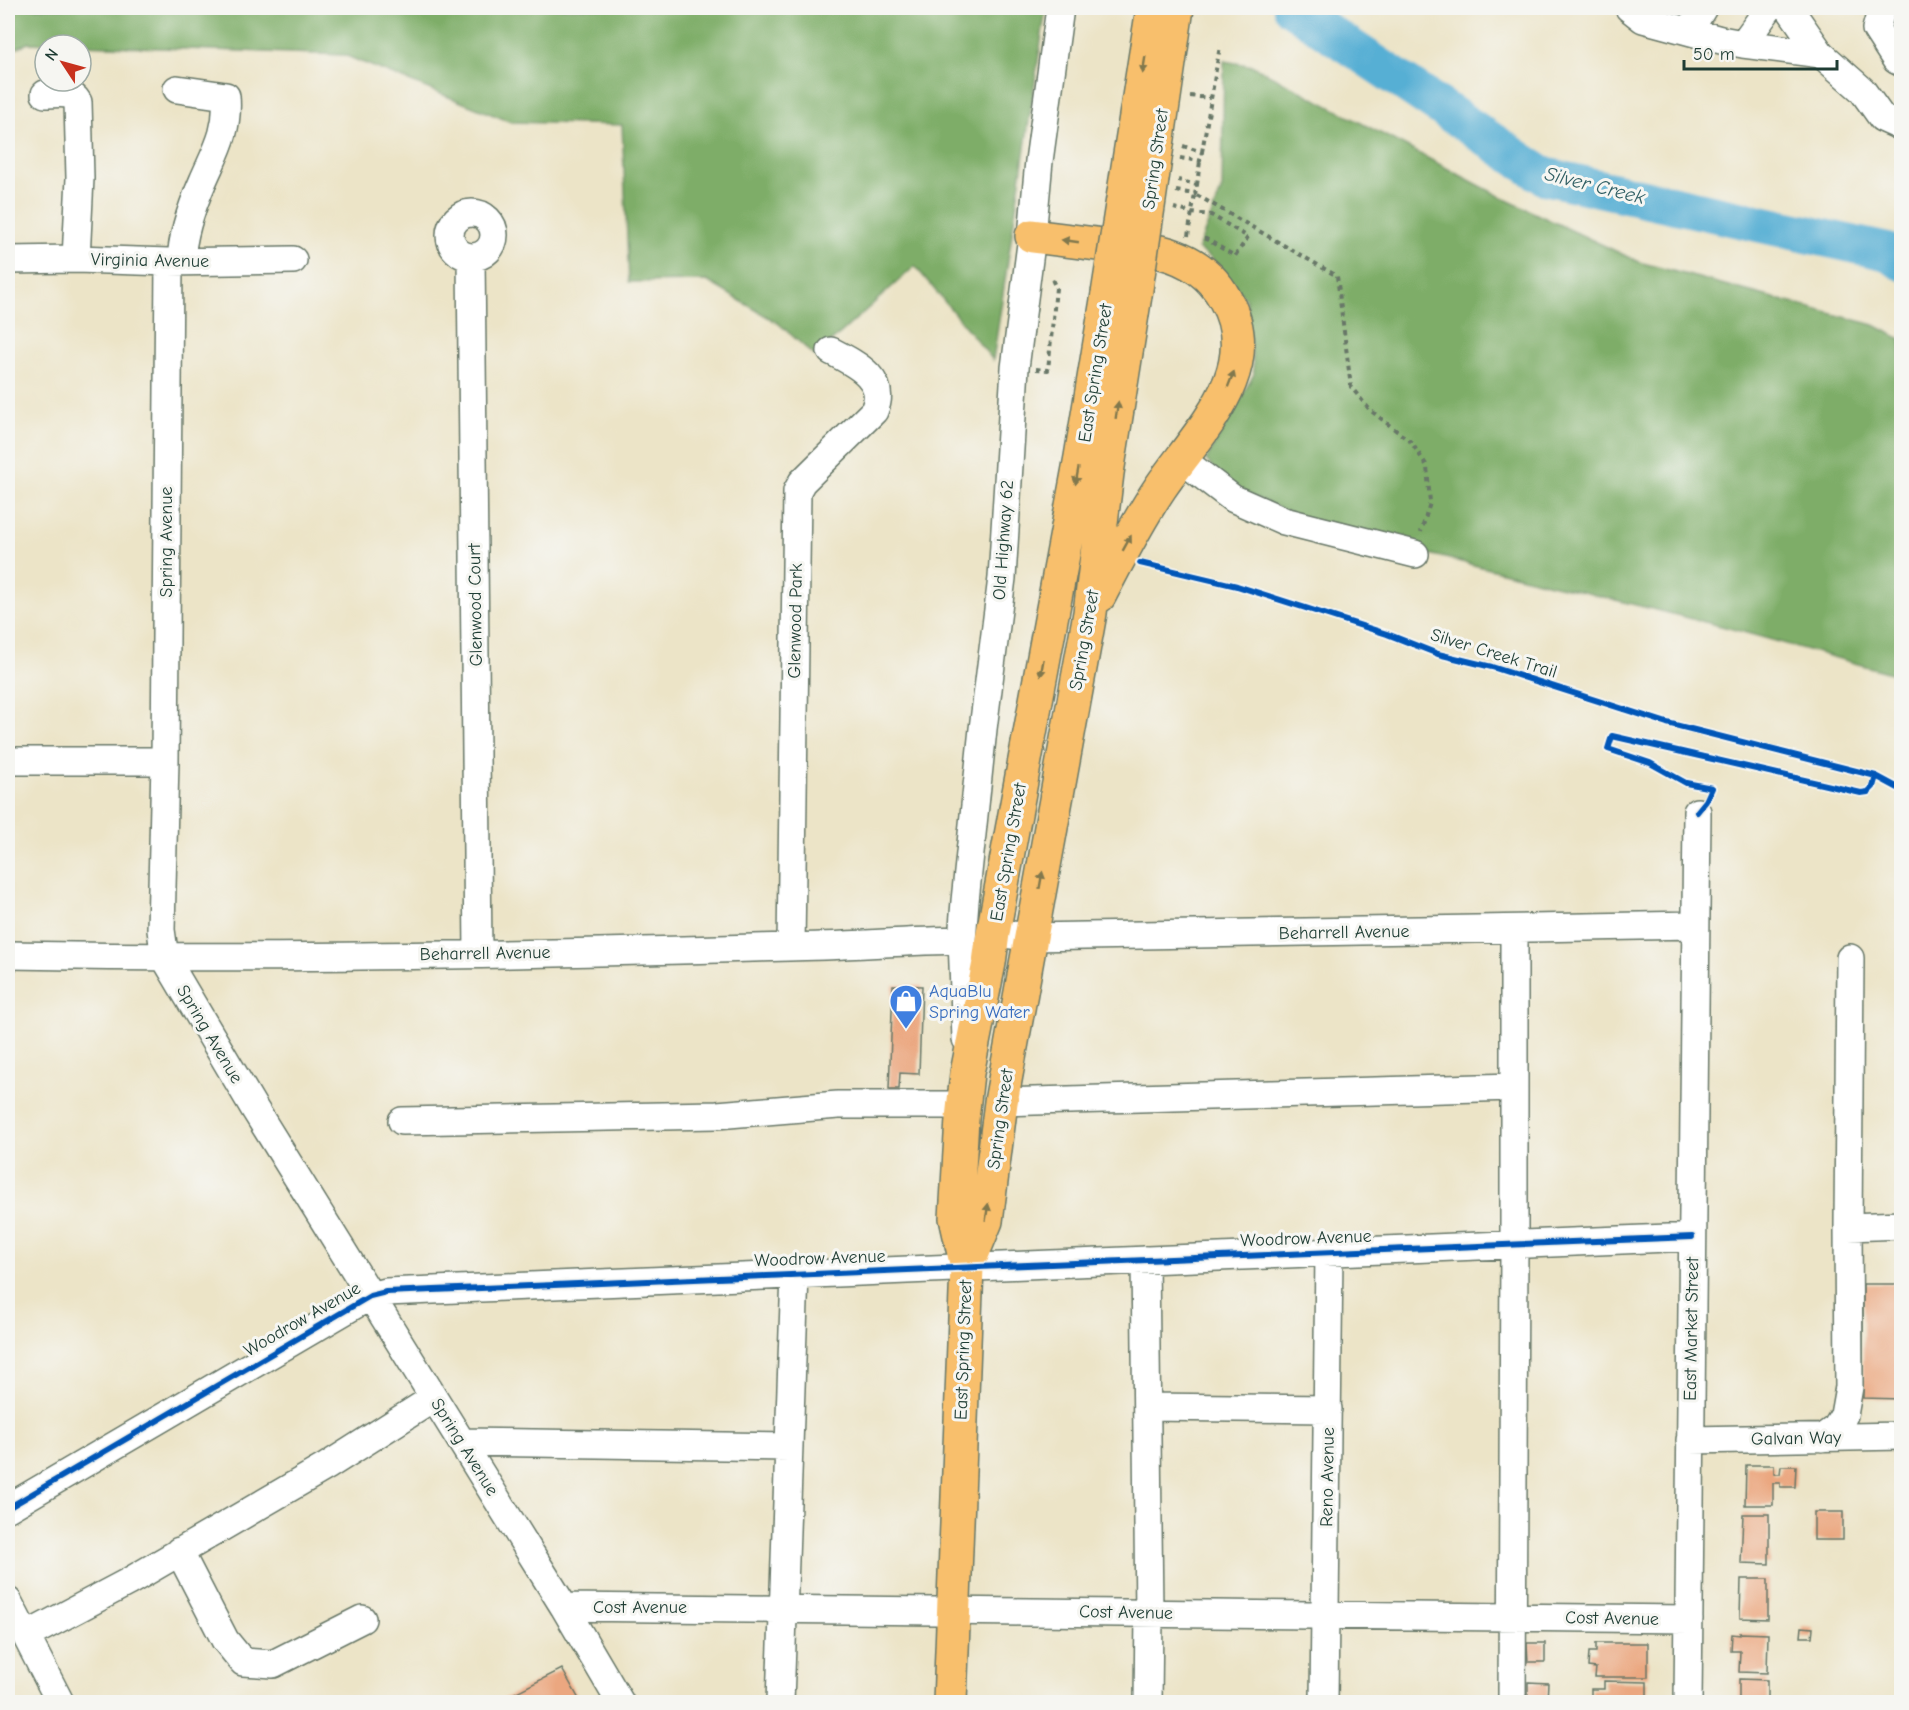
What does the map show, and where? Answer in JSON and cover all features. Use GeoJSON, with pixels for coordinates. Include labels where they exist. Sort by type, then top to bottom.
{"type":"FeatureCollection","features":[{"type":"Feature","properties":{"kind":"main road","name":"East Spring Street"},"geometry":{"type":"LineString","coordinates":[[950,1702],[967,1267],[956,1218],[967,1073],[989,963],[977,937],[1081,457],[1122,291],[1153,8]]}},
{"type":"Feature","properties":{"kind":"main road","name":"Spring Street"},"geometry":{"type":"LineString","coordinates":[[967,1267],[986,1221],[1001,1102],[1090,613],[1107,473],[1122,291],[1177,8]]}},
{"type":"Feature","properties":{"kind":"main road"},"geometry":{"type":"LineString","coordinates":[[1032,236],[1177,256],[1192,263],[1222,292],[1231,308],[1236,326],[1238,346],[1236,366],[1230,385],[1159,490],[1090,613]]}},
{"type":"Feature","properties":{"kind":"street","name":"Old Highway 62"},"geometry":{"type":"LineString","coordinates":[[977,937],[983,729],[1002,578],[1015,368],[1039,161],[1060,8]]}},
{"type":"Feature","properties":{"kind":"street"},"geometry":{"type":"LineString","coordinates":[[1629,8],[1642,19],[1721,40],[1821,54]]}},
{"type":"Feature","properties":{"kind":"street"},"geometry":{"type":"LineString","coordinates":[[1689,31],[1703,8]]}},
{"type":"Feature","properties":{"kind":"street"},"geometry":{"type":"LineString","coordinates":[[1743,44],[1768,8]]}},
{"type":"Feature","properties":{"kind":"street"},"geometry":{"type":"LineString","coordinates":[[1789,8],[1821,54],[1862,90],[1882,118],[1902,127]]}},
{"type":"Feature","properties":{"kind":"street"},"geometry":{"type":"LineString","coordinates":[[1882,8],[1876,29],[1896,60],[1902,63]]}},
{"type":"Feature","properties":{"kind":"street","name":"Spring Avenue"},"geometry":{"type":"LineString","coordinates":[[177,89],[226,96],[228,114],[221,144],[202,182],[175,262],[161,930],[165,958],[260,1118],[564,1607],[620,1702]]}},
{"type":"Feature","properties":{"kind":"street"},"geometry":{"type":"LineString","coordinates":[[45,94],[67,93],[75,97],[78,102],[80,178],[75,258]]}},
{"type":"Feature","properties":{"kind":"street","name":"Glenwood Court"},"geometry":{"type":"LineString","coordinates":[[471,257],[478,953]]}},
{"type":"Feature","properties":{"kind":"street","name":"Virginia Avenue"},"geometry":{"type":"LineString","coordinates":[[8,260],[75,258],[175,262],[293,260]]}},
{"type":"Feature","properties":{"kind":"street","name":"Glenwood Park"},"geometry":{"type":"LineString","coordinates":[[791,947],[797,491],[802,482],[874,411],[879,400],[876,385],[865,372],[831,351]]}},
{"type":"Feature","properties":{"kind":"street"},"geometry":{"type":"LineString","coordinates":[[1181,459],[1232,498],[1284,521],[1415,554]]}},
{"type":"Feature","properties":{"kind":"street"},"geometry":{"type":"LineString","coordinates":[[8,761],[165,761]]}},
{"type":"Feature","properties":{"kind":"street","name":"East Market Street"},"geometry":{"type":"LineString","coordinates":[[1688,1702],[1696,812]]}},
{"type":"Feature","properties":{"kind":"street","name":"Beharrell Avenue"},"geometry":{"type":"LineString","coordinates":[[8,956],[165,958],[478,953],[791,947],[977,937],[1695,925]]}},
{"type":"Feature","properties":{"kind":"street"},"geometry":{"type":"LineString","coordinates":[[1512,1702],[1514,929]]}},
{"type":"Feature","properties":{"kind":"street"},"geometry":{"type":"LineString","coordinates":[[1822,1438],[1836,1428],[1844,1415],[1848,1403],[1849,1387],[1850,958]]}},
{"type":"Feature","properties":{"kind":"street"},"geometry":{"type":"LineString","coordinates":[[1001,1102],[1514,1087]]}},
{"type":"Feature","properties":{"kind":"street"},"geometry":{"type":"LineString","coordinates":[[402,1121],[717,1115],[838,1105],[963,1105]]}},
{"type":"Feature","properties":{"kind":"street"},"geometry":{"type":"LineString","coordinates":[[1848,1227],[1902,1225]]}},
{"type":"Feature","properties":{"kind":"street","name":"Woodrow Avenue"},"geometry":{"type":"LineString","coordinates":[[8,1508],[370,1296],[386,1292],[1692,1237]]}},
{"type":"Feature","properties":{"kind":"street","name":"Reno Avenue"},"geometry":{"type":"LineString","coordinates":[[1324,1702],[1329,1252]]}},
{"type":"Feature","properties":{"kind":"street"},"geometry":{"type":"LineString","coordinates":[[1145,1260],[1148,1702]]}},
{"type":"Feature","properties":{"kind":"street"},"geometry":{"type":"LineString","coordinates":[[780,1702],[795,1274]]}},
{"type":"Feature","properties":{"kind":"street"},"geometry":{"type":"LineString","coordinates":[[26,1636],[128,1582],[327,1466],[434,1398]]}},
{"type":"Feature","properties":{"kind":"street"},"geometry":{"type":"LineString","coordinates":[[1147,1407],[1328,1409]]}},
{"type":"Feature","properties":{"kind":"street","name":"Galvan Way"},"geometry":{"type":"LineString","coordinates":[[1690,1440],[1902,1436]]}},
{"type":"Feature","properties":{"kind":"street"},"geometry":{"type":"LineString","coordinates":[[462,1442],[789,1447]]}},
{"type":"Feature","properties":{"kind":"street"},"geometry":{"type":"LineString","coordinates":[[180,1551],[225,1640],[243,1662],[273,1664],[362,1619]]}},
{"type":"Feature","properties":{"kind":"street"},"geometry":{"type":"LineString","coordinates":[[8,1601],[60,1702]]}},
{"type":"Feature","properties":{"kind":"street","name":"Cost Avenue"},"geometry":{"type":"LineString","coordinates":[[564,1607],[1689,1619]]}},
{"type":"Feature","properties":{"kind":"path"},"geometry":{"type":"LineString","coordinates":[[1202,152],[1220,46]]}},
{"type":"Feature","properties":{"kind":"path"},"geometry":{"type":"LineString","coordinates":[[1197,185],[1200,161]]}},
{"type":"Feature","properties":{"kind":"path"},"geometry":{"type":"LineString","coordinates":[[1188,237],[1195,194],[1337,276],[1351,387],[1370,410],[1411,442],[1427,466],[1430,503],[1415,554]]}},
{"type":"Feature","properties":{"kind":"path"},"geometry":{"type":"LineString","coordinates":[[1015,368],[1048,370],[1056,288],[1051,278],[1052,271]]}},
{"type":"Feature","properties":{"kind":"green space"},"geometry":{"type":"Polygon","coordinates":[[[8,8],[1046,8],[993,360],[915,266],[815,356],[778,323],[707,281],[629,282],[622,125],[511,122],[344,55],[93,45],[93,33],[33,33],[33,43],[28,43],[8,52],[8,8]]]}},
{"type":"Feature","properties":{"kind":"green space"},"geometry":{"type":"Polygon","coordinates":[[[1224,61],[1253,66],[1509,201],[1639,262],[1874,325],[1901,339],[1901,676],[1725,627],[1429,554],[1307,520],[1229,486],[1206,460],[1254,374],[1246,299],[1211,258],[1198,249],[1222,188],[1224,61]]]}},
{"type":"Feature","properties":{"kind":"building","name":"AquaBlu Spring Water"},"geometry":{"type":"Polygon","coordinates":[[[893,985],[922,986],[919,1074],[900,1073],[899,1089],[889,1089],[893,985]]]}},
{"type":"Feature","properties":{"kind":"building"},"geometry":{"type":"Polygon","coordinates":[[[1863,1284],[1902,1284],[1902,1399],[1863,1398],[1863,1284]]]}},
{"type":"Feature","properties":{"kind":"building"},"geometry":{"type":"Polygon","coordinates":[[[1746,1465],[1774,1465],[1774,1474],[1780,1474],[1781,1466],[1796,1466],[1795,1487],[1780,1487],[1780,1483],[1773,1483],[1773,1505],[1745,1505],[1746,1465]]]}},
{"type":"Feature","properties":{"kind":"building"},"geometry":{"type":"Polygon","coordinates":[[[1814,1512],[1843,1512],[1843,1540],[1814,1540],[1814,1512]]]}},
{"type":"Feature","properties":{"kind":"building"},"geometry":{"type":"Polygon","coordinates":[[[1743,1514],[1769,1514],[1769,1564],[1741,1563],[1743,1514]]]}},
{"type":"Feature","properties":{"kind":"building"},"geometry":{"type":"Polygon","coordinates":[[[1741,1579],[1768,1579],[1768,1619],[1740,1618],[1741,1579]]]}},
{"type":"Feature","properties":{"kind":"building"},"geometry":{"type":"Polygon","coordinates":[[[1802,1627],[1813,1628],[1812,1637],[1801,1637],[1802,1627]]]}},
{"type":"Feature","properties":{"kind":"building"},"geometry":{"type":"Polygon","coordinates":[[[1740,1633],[1768,1634],[1767,1673],[1739,1672],[1740,1651],[1731,1651],[1732,1634],[1740,1635],[1740,1633]]]}},
{"type":"Feature","properties":{"kind":"building"},"geometry":{"type":"Polygon","coordinates":[[[1527,1643],[1545,1643],[1545,1662],[1528,1662],[1527,1643]]]}},
{"type":"Feature","properties":{"kind":"building"},"geometry":{"type":"Polygon","coordinates":[[[1596,1643],[1648,1643],[1648,1677],[1595,1677],[1596,1668],[1588,1667],[1589,1652],[1596,1652],[1596,1643]]]}},
{"type":"Feature","properties":{"kind":"building"},"geometry":{"type":"Polygon","coordinates":[[[562,1669],[580,1701],[497,1702],[562,1669]]]}},
{"type":"Feature","properties":{"kind":"building"},"geometry":{"type":"Polygon","coordinates":[[[1739,1679],[1767,1680],[1767,1702],[1739,1702],[1739,1679]]]}},
{"type":"Feature","properties":{"kind":"building"},"geometry":{"type":"Polygon","coordinates":[[[1604,1681],[1647,1682],[1647,1702],[1591,1702],[1591,1689],[1604,1689],[1604,1681]]]}},
{"type":"Feature","properties":{"kind":"building"},"geometry":{"type":"Polygon","coordinates":[[[1528,1682],[1548,1683],[1547,1701],[1528,1701],[1528,1682]]]}},
{"type":"Feature","properties":{"kind":"waterway","name":"Silver Creek"},"geometry":{"type":"LineString","coordinates":[[1292,8],[1544,176],[1888,252],[1902,262]]}},
{"type":"Feature","properties":{"kind":"cycle path","name":"Silver Creek Trail"},"geometry":{"type":"LineString","coordinates":[[1140,563],[1237,586],[1387,634],[1438,654],[1492,667],[1667,723],[1876,776],[1902,790]]}},
{"type":"Feature","properties":{"kind":"cycle path"},"geometry":{"type":"LineString","coordinates":[[1697,812],[1706,801],[1712,788],[1686,783],[1650,763],[1608,749],[1612,736],[1861,793],[1868,792],[1873,787],[1876,776]]}},
{"type":"Feature","properties":{"kind":"cycle path"},"geometry":{"type":"LineString","coordinates":[[8,1508],[370,1296],[386,1292],[1692,1237]]}},
{"type":"Feature","properties":{"kind":"place","name":"AquaBlu Spring Water"},"geometry":{"type":"Point","coordinates":[906,1030]}}]}
